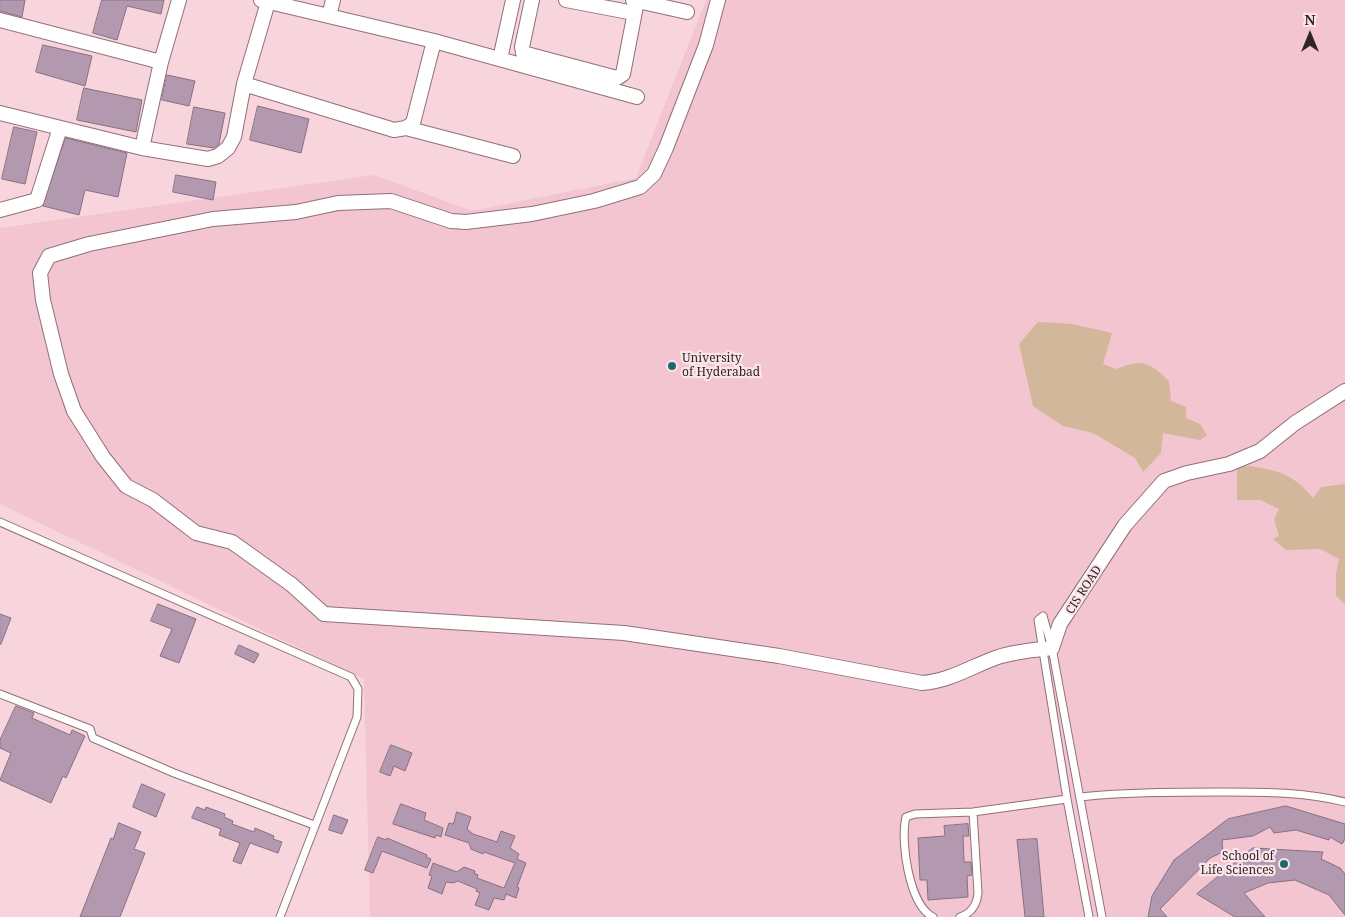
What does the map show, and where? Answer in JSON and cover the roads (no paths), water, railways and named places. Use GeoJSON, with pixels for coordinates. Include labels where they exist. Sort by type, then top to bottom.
{"type":"FeatureCollection","features":[{"type":"Feature","properties":{"kind":"street"},"geometry":{"type":"LineString","coordinates":[[142,148],[161,62],[179,0]]}},
{"type":"Feature","properties":{"kind":"street"},"geometry":{"type":"LineString","coordinates":[[329,16],[332,0]]}},
{"type":"Feature","properties":{"kind":"street"},"geometry":{"type":"LineString","coordinates":[[500,59],[513,0]]}},
{"type":"Feature","properties":{"kind":"street"},"geometry":{"type":"LineString","coordinates":[[532,0],[522,48],[523,53],[617,78],[623,74],[635,5]]}},
{"type":"Feature","properties":{"kind":"street"},"geometry":{"type":"LineString","coordinates":[[566,0],[635,5],[687,12]]}},
{"type":"Feature","properties":{"kind":"street"},"geometry":{"type":"LineString","coordinates":[[718,0],[706,45],[666,148],[654,174],[640,187],[532,214],[466,222],[451,221],[391,201],[338,203],[296,212],[213,219],[89,244],[49,256],[40,272],[43,300],[62,374],[74,411],[103,457],[126,486],[153,500],[196,533],[232,542],[292,585],[324,614],[624,633],[779,656],[922,683],[937,682],[955,676],[998,657],[1048,649]]}},
{"type":"Feature","properties":{"kind":"street"},"geometry":{"type":"LineString","coordinates":[[0,112],[142,148],[208,159],[218,156],[228,148],[234,136],[244,84],[264,1],[434,40],[637,97]]}},
{"type":"Feature","properties":{"kind":"street"},"geometry":{"type":"LineString","coordinates":[[0,20],[161,62]]}},
{"type":"Feature","properties":{"kind":"street"},"geometry":{"type":"LineString","coordinates":[[406,128],[413,123],[434,40]]}},
{"type":"Feature","properties":{"kind":"street"},"geometry":{"type":"LineString","coordinates":[[244,84],[394,130],[406,128],[513,156]]}},
{"type":"Feature","properties":{"kind":"street"},"geometry":{"type":"LineString","coordinates":[[0,210],[37,200],[60,128]]}},
{"type":"Feature","properties":{"kind":"street","name":"CIS ROAD"},"geometry":{"type":"LineString","coordinates":[[1048,649],[1060,624],[1125,525],[1164,481],[1187,473],[1229,464],[1260,451],[1295,423],[1345,391]]}},
{"type":"Feature","properties":{"kind":"lane"},"geometry":{"type":"LineString","coordinates":[[0,522],[351,677],[358,689],[358,717],[314,825],[280,917]]}},
{"type":"Feature","properties":{"kind":"lane","name":"CIS ROAD"},"geometry":{"type":"LineString","coordinates":[[1048,649],[1080,798],[1102,917]]}},
{"type":"Feature","properties":{"kind":"lane"},"geometry":{"type":"LineString","coordinates":[[1048,649],[1067,799],[1089,917]]}},
{"type":"Feature","properties":{"kind":"lane"},"geometry":{"type":"LineString","coordinates":[[0,694],[90,729],[93,738],[165,769],[314,825]]}},
{"type":"Feature","properties":{"kind":"lane"},"geometry":{"type":"LineString","coordinates":[[1080,798],[1128,792],[1288,792],[1317,795],[1345,802]]}},
{"type":"Feature","properties":{"kind":"lane"},"geometry":{"type":"LineString","coordinates":[[933,917],[922,909],[907,870],[906,817],[915,814],[973,812],[1067,799]]}},
{"type":"Feature","properties":{"kind":"lane"},"geometry":{"type":"LineString","coordinates":[[960,917],[971,910],[977,903],[973,812]]}},
{"type":"Feature","properties":{"kind":"place","name":"University of Hyderabad"},"geometry":{"type":"Point","coordinates":[672,366]}},
{"type":"Feature","properties":{"kind":"place","name":"School of Life Sciences"},"geometry":{"type":"Point","coordinates":[1284,864]}}]}
